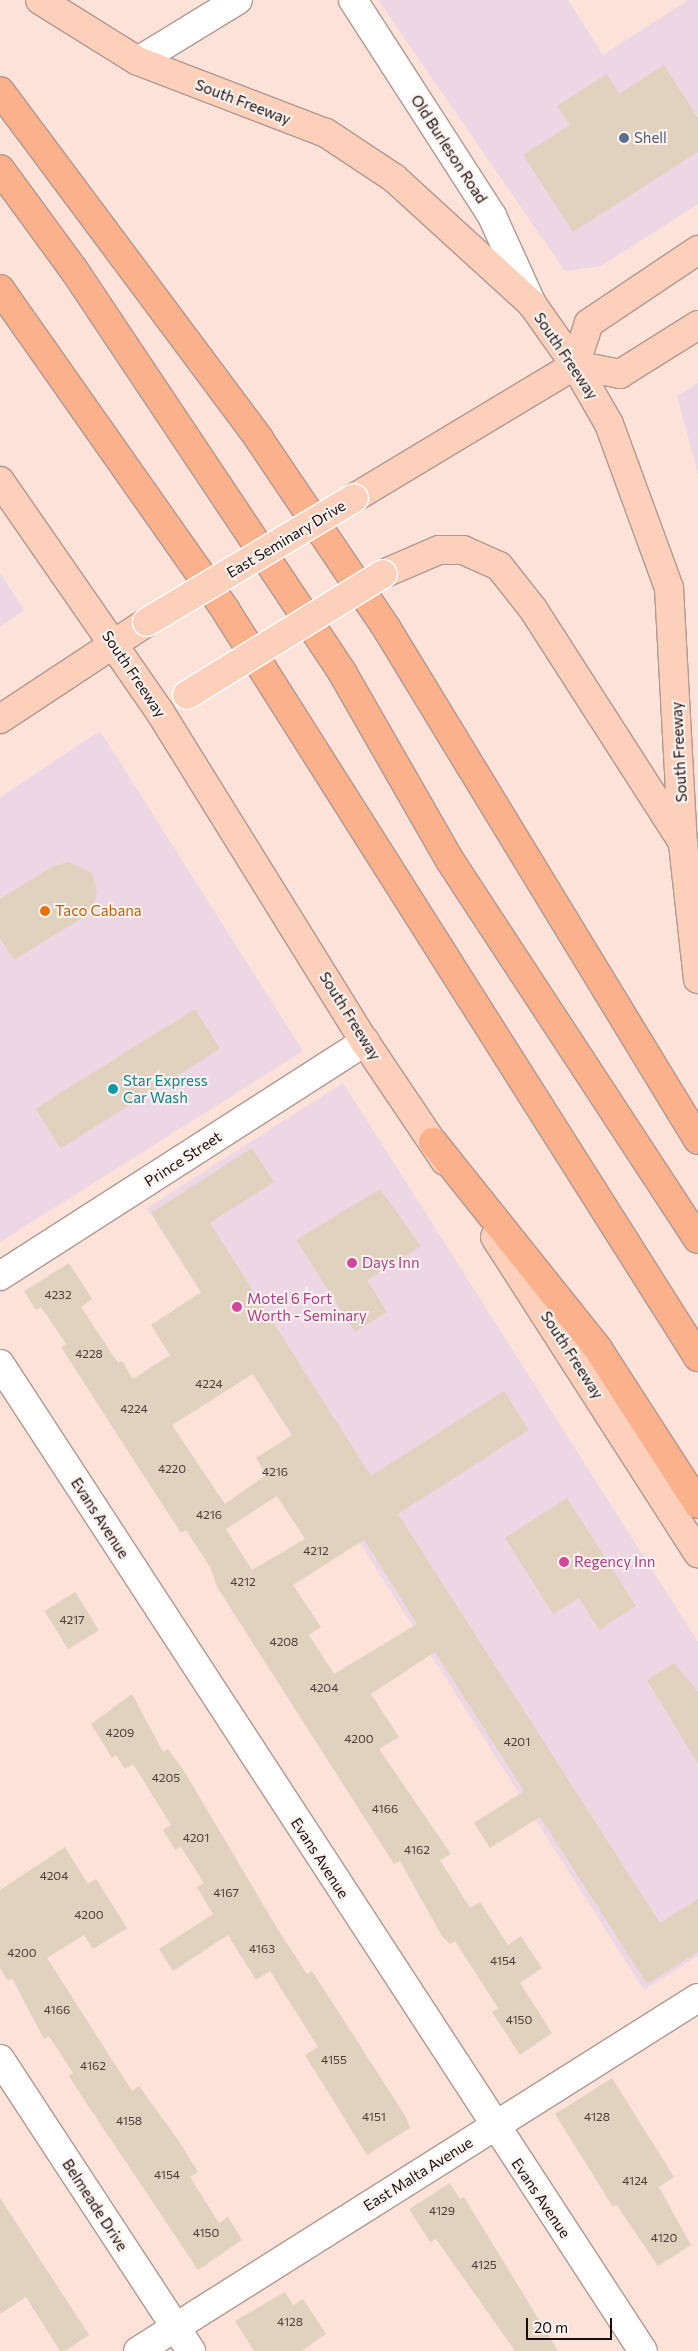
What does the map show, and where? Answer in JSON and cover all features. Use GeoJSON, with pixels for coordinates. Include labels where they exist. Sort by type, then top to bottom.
{"type":"FeatureCollection","features":[{"type":"Feature","properties":{"kind":"highway"},"geometry":{"type":"LineString","coordinates":[[0,91],[259,439],[387,629],[698,1140]]}},
{"type":"Feature","properties":{"kind":"highway"},"geometry":{"type":"LineString","coordinates":[[0,169],[74,270],[342,672],[449,859],[698,1239]]}},
{"type":"Feature","properties":{"kind":"highway"},"geometry":{"type":"LineString","coordinates":[[0,289],[226,611],[698,1357]]}},
{"type":"Feature","properties":{"kind":"highway"},"geometry":{"type":"LineString","coordinates":[[433,1142],[598,1349],[698,1504]]}},
{"type":"Feature","properties":{"kind":"main road","name":"South Freeway"},"geometry":{"type":"LineString","coordinates":[[40,0],[138,61],[326,133],[394,178],[532,304],[575,365],[609,424],[669,588],[684,844],[698,979]]}},
{"type":"Feature","properties":{"kind":"main road"},"geometry":{"type":"LineString","coordinates":[[698,250],[589,323],[575,365],[620,374],[698,324]]}},
{"type":"Feature","properties":{"kind":"main road","name":"East Seminary Drive"},"geometry":{"type":"LineString","coordinates":[[0,719],[112,643],[575,365]]}},
{"type":"Feature","properties":{"kind":"main road","name":"South Freeway"},"geometry":{"type":"LineString","coordinates":[[0,481],[160,712],[365,1042],[433,1142],[698,1553]]}},
{"type":"Feature","properties":{"kind":"main road"},"geometry":{"type":"LineString","coordinates":[[160,712],[383,574],[439,550],[463,550],[499,566],[533,609],[684,844]]}},
{"type":"Feature","properties":{"kind":"street"},"geometry":{"type":"LineString","coordinates":[[138,61],[238,0]]}},
{"type":"Feature","properties":{"kind":"street","name":"Old Burleson Road"},"geometry":{"type":"LineString","coordinates":[[353,0],[492,216],[532,304]]}},
{"type":"Feature","properties":{"kind":"street","name":"Prince Street"},"geometry":{"type":"LineString","coordinates":[[0,1276],[365,1042]]}},
{"type":"Feature","properties":{"kind":"street","name":"Evans Avenue"},"geometry":{"type":"LineString","coordinates":[[0,1364],[494,2126],[643,2351]]}},
{"type":"Feature","properties":{"kind":"street","name":"East Malta Avenue"},"geometry":{"type":"LineString","coordinates":[[138,2351],[698,1998]]}},
{"type":"Feature","properties":{"kind":"street","name":"Belmeade Drive"},"geometry":{"type":"LineString","coordinates":[[0,2059],[191,2351]]}},
{"type":"Feature","properties":{"kind":"shaded area"},"geometry":{"type":"Polygon","coordinates":[[[378,0],[568,0],[603,55],[688,0],[698,0],[698,204],[601,266],[565,271],[378,0]]]}},
{"type":"Feature","properties":{"kind":"shaded area"},"geometry":{"type":"Polygon","coordinates":[[[698,383],[698,474],[677,396],[698,383]]]}},
{"type":"Feature","properties":{"kind":"shaded area"},"geometry":{"type":"Polygon","coordinates":[[[0,573],[24,610],[0,627],[0,573]]]}},
{"type":"Feature","properties":{"kind":"shaded area"},"geometry":{"type":"Polygon","coordinates":[[[100,731],[303,1051],[0,1242],[0,797],[100,731]]]}},
{"type":"Feature","properties":{"kind":"shaded area"},"geometry":{"type":"Polygon","coordinates":[[[343,1083],[698,1642],[698,1956],[644,1990],[147,1208],[343,1083]]]}},
{"type":"Feature","properties":{"kind":"building","name":"Shell"},"geometry":{"type":"Polygon","coordinates":[[[664,65],[698,118],[698,152],[573,232],[523,155],[570,125],[557,106],[607,74],[619,94],[664,65]]]}},
{"type":"Feature","properties":{"kind":"building","name":"Taco Cabana"},"geometry":{"type":"Polygon","coordinates":[[[69,862],[92,873],[97,891],[94,906],[84,917],[14,960],[0,938],[0,899],[53,866],[69,862]]]}},
{"type":"Feature","properties":{"kind":"building","name":"Star Express Car Wash"},"geometry":{"type":"Polygon","coordinates":[[[195,1009],[220,1049],[60,1148],[36,1109],[195,1009]]]}},
{"type":"Feature","properties":{"kind":"building"},"geometry":{"type":"Polygon","coordinates":[[[252,1148],[274,1182],[210,1223],[371,1476],[504,1391],[529,1430],[398,1514],[660,1923],[698,1899],[698,1952],[647,1984],[540,1817],[490,1848],[474,1823],[524,1791],[435,1652],[371,1694],[399,1737],[379,1749],[451,1854],[440,1860],[470,1908],[480,1902],[508,1945],[521,1936],[542,1968],[520,1983],[552,2033],[520,2055],[492,2012],[498,2008],[455,1941],[450,1944],[442,1936],[400,1861],[394,1864],[217,1587],[210,1567],[186,1530],[181,1533],[120,1439],[61,1347],[66,1344],[41,1307],[36,1310],[24,1291],[69,1263],[92,1299],[81,1307],[118,1363],[122,1361],[133,1379],[170,1355],[151,1325],[201,1292],[151,1213],[252,1148]],[[253,1374],[172,1425],[225,1504],[266,1475],[256,1458],[292,1435],[253,1374]],[[277,1496],[226,1529],[252,1570],[305,1539],[277,1496]],[[364,1540],[293,1585],[321,1627],[309,1635],[334,1674],[417,1624],[364,1540]]]}},
{"type":"Feature","properties":{"kind":"building","name":"Days Inn"},"geometry":{"type":"Polygon","coordinates":[[[380,1189],[421,1246],[367,1280],[387,1312],[355,1332],[296,1240],[380,1189]]]}},
{"type":"Feature","properties":{"kind":"building","name":"Regency Inn"},"geometry":{"type":"Polygon","coordinates":[[[567,1498],[636,1606],[599,1630],[579,1598],[553,1614],[505,1538],[567,1498]]]}},
{"type":"Feature","properties":{"kind":"building"},"geometry":{"type":"Polygon","coordinates":[[[75,1592],[99,1630],[68,1649],[44,1611],[75,1592]]]}},
{"type":"Feature","properties":{"kind":"building"},"geometry":{"type":"Polygon","coordinates":[[[674,1663],[698,1692],[698,1764],[647,1680],[674,1663]]]}},
{"type":"Feature","properties":{"kind":"building"},"geometry":{"type":"Polygon","coordinates":[[[132,1694],[163,1752],[168,1749],[184,1771],[280,1933],[307,1974],[312,1971],[406,2117],[410,2128],[367,2155],[305,2055],[318,2047],[270,1971],[256,1980],[228,1935],[173,1971],[159,1949],[213,1914],[197,1887],[204,1883],[181,1847],[175,1850],[163,1830],[171,1825],[133,1764],[125,1769],[116,1755],[112,1758],[91,1724],[132,1694]]]}},
{"type":"Feature","properties":{"kind":"building"},"geometry":{"type":"Polygon","coordinates":[[[65,1847],[88,1884],[96,1879],[127,1928],[93,1949],[84,1935],[47,1958],[132,2091],[139,2086],[178,2140],[198,2172],[190,2177],[219,2223],[228,2217],[242,2240],[198,2270],[81,2095],[69,2076],[73,2073],[49,2036],[44,2039],[12,1978],[8,1981],[0,1968],[0,1890],[65,1847]]]}},
{"type":"Feature","properties":{"kind":"building"},"geometry":{"type":"Polygon","coordinates":[[[612,2078],[674,2177],[659,2187],[691,2245],[658,2266],[616,2204],[613,2207],[555,2114],[612,2078]]]}},
{"type":"Feature","properties":{"kind":"building"},"geometry":{"type":"Polygon","coordinates":[[[450,2183],[460,2199],[464,2197],[558,2351],[515,2351],[436,2239],[430,2242],[409,2209],[450,2183]]]}},
{"type":"Feature","properties":{"kind":"building"},"geometry":{"type":"Polygon","coordinates":[[[0,2198],[89,2335],[65,2351],[60,2351],[26,2297],[0,2314],[0,2198]]]}},
{"type":"Feature","properties":{"kind":"building"},"geometry":{"type":"Polygon","coordinates":[[[285,2292],[293,2305],[303,2299],[326,2334],[302,2351],[254,2351],[235,2321],[285,2292]]]}},
{"type":"Feature","properties":{"kind":"place","name":"Shell"},"geometry":{"type":"Point","coordinates":[624,138]}},
{"type":"Feature","properties":{"kind":"place","name":"Taco Cabana"},"geometry":{"type":"Point","coordinates":[45,911]}},
{"type":"Feature","properties":{"kind":"place","name":"Star Express Car Wash"},"geometry":{"type":"Point","coordinates":[113,1089]}},
{"type":"Feature","properties":{"kind":"place","name":"Days Inn"},"geometry":{"type":"Point","coordinates":[352,1263]}},
{"type":"Feature","properties":{"kind":"place","name":"Motel 6 Fort Worth - Seminary"},"geometry":{"type":"Point","coordinates":[237,1307]}},
{"type":"Feature","properties":{"kind":"place","name":"Regency Inn"},"geometry":{"type":"Point","coordinates":[564,1562]}}]}
